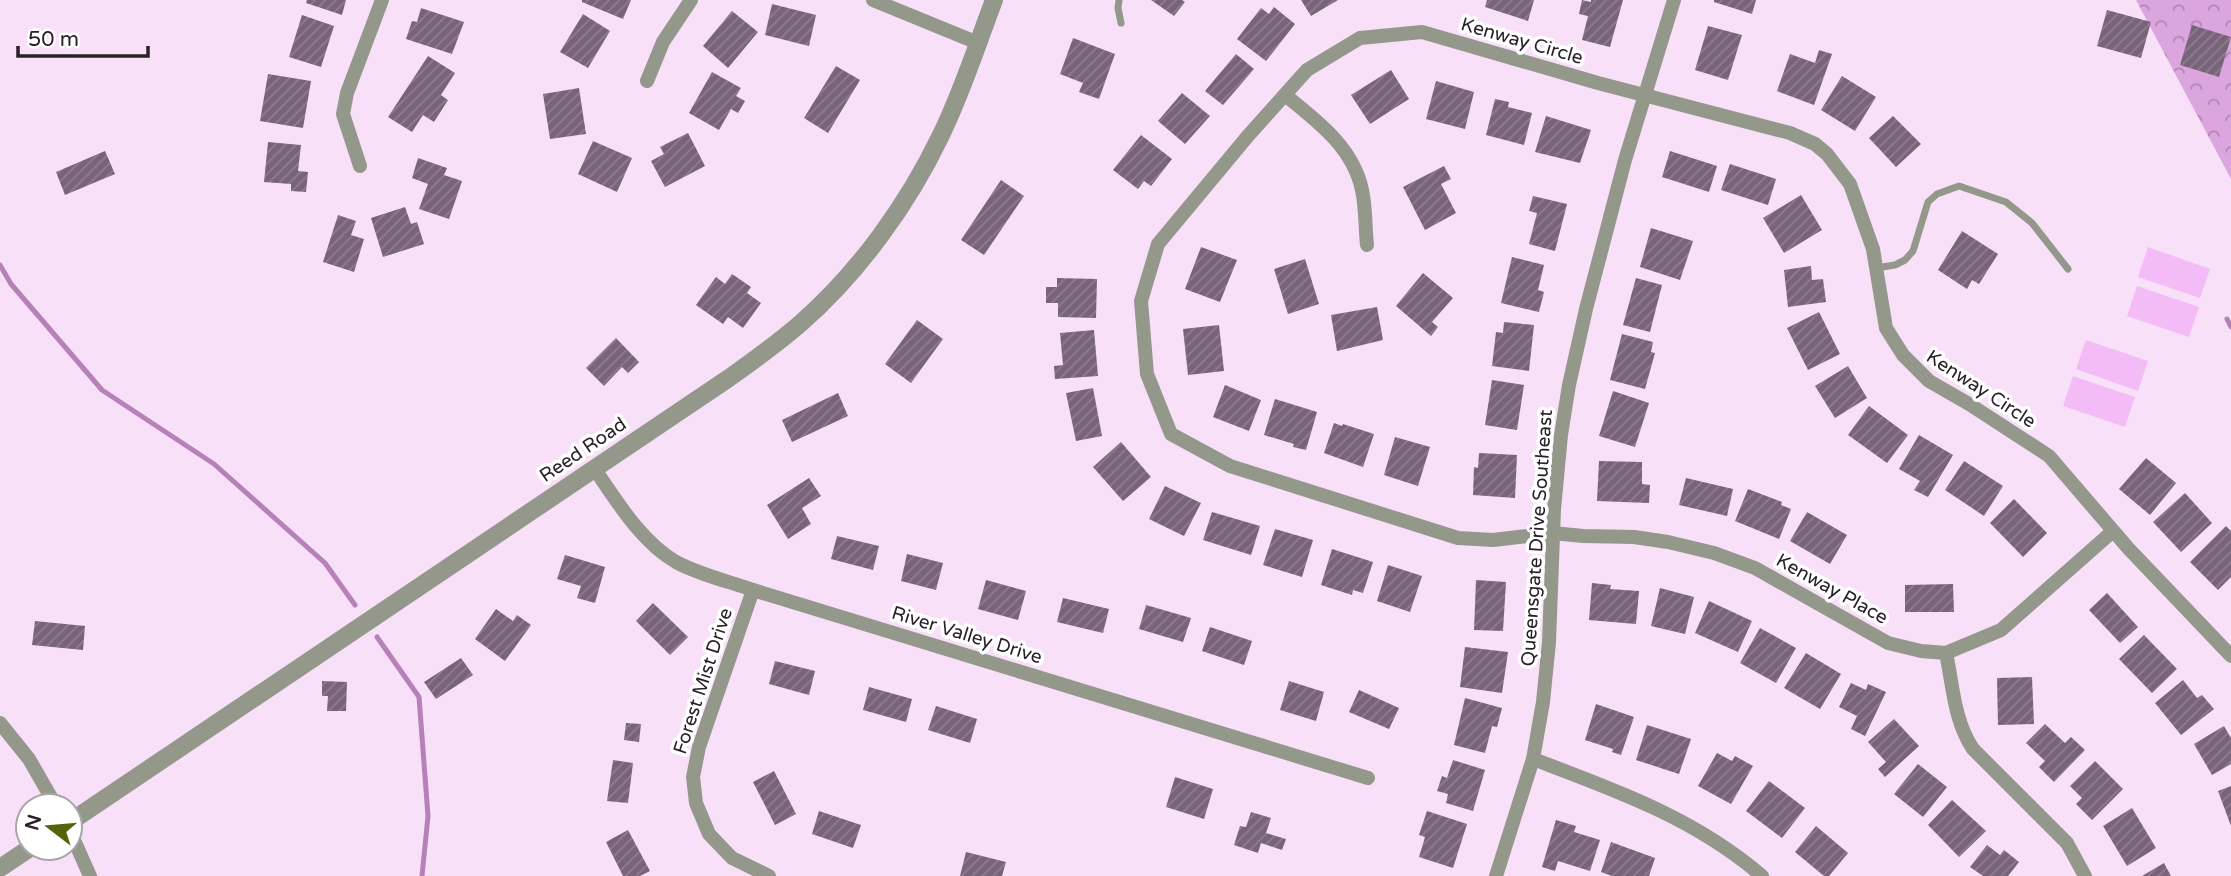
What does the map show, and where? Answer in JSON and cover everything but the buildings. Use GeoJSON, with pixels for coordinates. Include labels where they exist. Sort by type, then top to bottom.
{"type":"FeatureCollection","features":[{"type":"Feature","properties":{"kind":"street"},"geometry":{"type":"LineString","coordinates":[[360,166],[343,114],[346,93],[382,0]]}},
{"type":"Feature","properties":{"kind":"street"},"geometry":{"type":"LineString","coordinates":[[647,81],[663,42],[691,0]]}},
{"type":"Feature","properties":{"kind":"street"},"geometry":{"type":"LineString","coordinates":[[873,0],[978,43]]}},
{"type":"Feature","properties":{"kind":"street","name":"Reed Road"},"geometry":{"type":"LineString","coordinates":[[84,813],[765,352],[802,322],[881,234],[926,164],[942,135],[994,0]]}},
{"type":"Feature","properties":{"kind":"street","name":"Queensgate Drive Southeast"},"geometry":{"type":"LineString","coordinates":[[1496,876],[1533,759],[1543,702],[1561,435],[1569,385],[1625,160],[1674,0]]}},
{"type":"Feature","properties":{"kind":"street","name":"Kenway Circle"},"geometry":{"type":"LineString","coordinates":[[1493,540],[1458,538],[1230,466],[1171,434],[1147,374],[1141,301],[1158,244],[1307,70],[1360,38],[1422,32],[1598,83],[1790,133],[1815,144],[1827,154],[1850,184],[1873,249],[1886,328],[1913,367],[1930,381],[2049,456],[2113,531]]}},
{"type":"Feature","properties":{"kind":"street"},"geometry":{"type":"LineString","coordinates":[[1285,94],[1324,127],[1348,153],[1362,189],[1367,245]]}},
{"type":"Feature","properties":{"kind":"street","name":"River Valley Drive"},"geometry":{"type":"LineString","coordinates":[[594,468],[649,540],[668,557],[691,569],[1368,778]]}},
{"type":"Feature","properties":{"kind":"street"},"geometry":{"type":"LineString","coordinates":[[2085,876],[2067,843],[1973,749],[1965,737],[1956,712],[1946,653],[2001,630],[2113,531],[2231,656]]}},
{"type":"Feature","properties":{"kind":"street","name":"Kenway Place"},"geometry":{"type":"LineString","coordinates":[[1493,540],[1553,533],[1634,537],[1714,553],[1755,568],[1888,643],[1922,651],[1946,653]]}},
{"type":"Feature","properties":{"kind":"street","name":"Forest Mist Drive"},"geometry":{"type":"LineString","coordinates":[[753,590],[699,747],[693,777],[696,803],[709,834],[732,858],[769,876]]}},
{"type":"Feature","properties":{"kind":"street"},"geometry":{"type":"LineString","coordinates":[[0,723],[29,760],[48,792]]}},
{"type":"Feature","properties":{"kind":"street"},"geometry":{"type":"LineString","coordinates":[[1533,759],[1640,800],[1676,817],[1736,854],[1762,876]]}},
{"type":"Feature","properties":{"kind":"lane"},"geometry":{"type":"LineString","coordinates":[[1119,0],[1121,23]]}},
{"type":"Feature","properties":{"kind":"lane"},"geometry":{"type":"LineString","coordinates":[[1876,268],[1895,265],[1905,260],[1913,251],[1928,202],[1937,194],[1959,186],[2006,202],[2032,222],[2068,269]]}},
{"type":"Feature","properties":{"kind":"green space"},"geometry":{"type":"Polygon","coordinates":[[[2136,0],[2231,0],[2231,179],[2136,0]]]}},
{"type":"Feature","properties":{"kind":"shaded area"},"geometry":{"type":"Polygon","coordinates":[[[2148,247],[2210,269],[2200,298],[2138,277],[2148,247]]]}},
{"type":"Feature","properties":{"kind":"shaded area"},"geometry":{"type":"Polygon","coordinates":[[[2137,286],[2199,307],[2189,337],[2127,316],[2137,286]]]}},
{"type":"Feature","properties":{"kind":"shaded area"},"geometry":{"type":"Polygon","coordinates":[[[2086,340],[2148,361],[2138,391],[2076,369],[2086,340]]]}},
{"type":"Feature","properties":{"kind":"shaded area"},"geometry":{"type":"Polygon","coordinates":[[[2073,376],[2135,397],[2125,427],[2063,406],[2073,376]]]}},
{"type":"Feature","properties":{"kind":"waterway"},"geometry":{"type":"LineString","coordinates":[[0,265],[11,284],[102,390],[214,464],[325,563],[355,605]]}},
{"type":"Feature","properties":{"kind":"waterway"},"geometry":{"type":"LineString","coordinates":[[2227,319],[2231,327]]}},
{"type":"Feature","properties":{"kind":"waterway"},"geometry":{"type":"LineString","coordinates":[[377,637],[419,697],[428,816],[422,876]]}}]}
